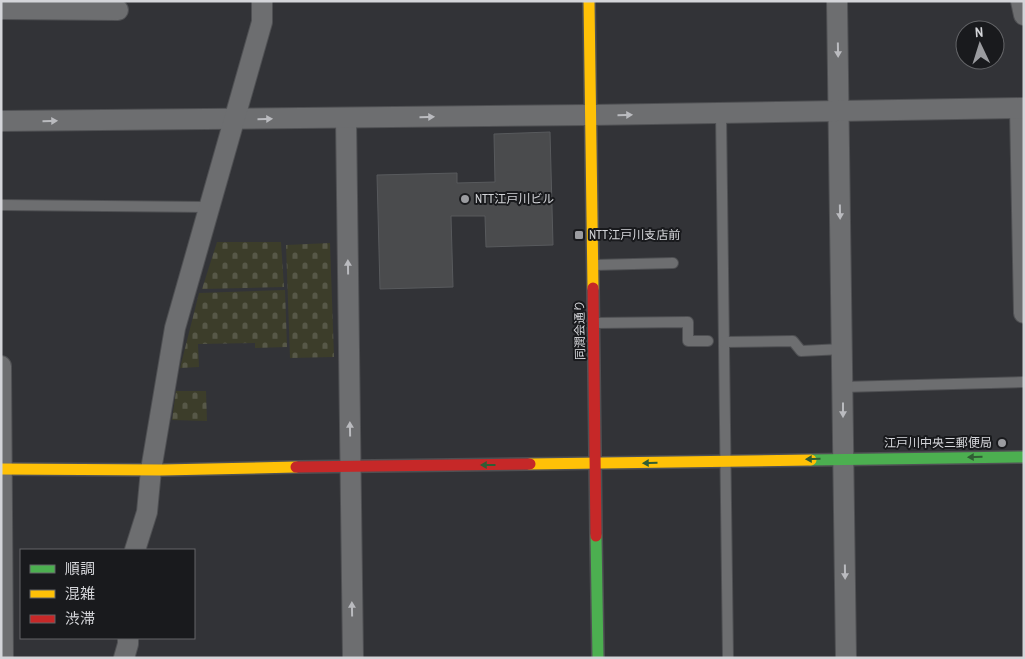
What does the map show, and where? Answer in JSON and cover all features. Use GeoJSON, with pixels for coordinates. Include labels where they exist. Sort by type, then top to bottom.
{"type":"FeatureCollection","features":[{"type":"Feature","properties":{"kind":"street"},"geometry":{"type":"LineString","coordinates":[[135,549],[148,512],[151,470],[175,328],[262,22],[262,1]]}},
{"type":"Feature","properties":{"kind":"street","name":"同潤会通り"},"geometry":{"type":"LineString","coordinates":[[589,1],[598,658]]}},
{"type":"Feature","properties":{"kind":"street"},"geometry":{"type":"LineString","coordinates":[[837,1],[846,658]]}},
{"type":"Feature","properties":{"kind":"street"},"geometry":{"type":"LineString","coordinates":[[1021,1],[1024,15]]}},
{"type":"Feature","properties":{"kind":"street"},"geometry":{"type":"LineString","coordinates":[[1,9],[118,10]]}},
{"type":"Feature","properties":{"kind":"street"},"geometry":{"type":"LineString","coordinates":[[1,121],[1022,108],[1024,313]]}},
{"type":"Feature","properties":{"kind":"street"},"geometry":{"type":"LineString","coordinates":[[346,118],[353,658]]}},
{"type":"Feature","properties":{"kind":"street"},"geometry":{"type":"LineString","coordinates":[[1,366],[3,658]]}},
{"type":"Feature","properties":{"kind":"street"},"geometry":{"type":"LineString","coordinates":[[2,469],[151,470],[1024,457]]}},
{"type":"Feature","properties":{"kind":"street"},"geometry":{"type":"LineString","coordinates":[[124,658],[128,639]]}},
{"type":"Feature","properties":{"kind":"lane"},"geometry":{"type":"LineString","coordinates":[[721,113],[728,658]]}},
{"type":"Feature","properties":{"kind":"lane"},"geometry":{"type":"LineString","coordinates":[[1,205],[209,207]]}},
{"type":"Feature","properties":{"kind":"lane"},"geometry":{"type":"LineString","coordinates":[[593,265],[673,263]]}},
{"type":"Feature","properties":{"kind":"lane"},"geometry":{"type":"LineString","coordinates":[[594,323],[688,322],[688,341],[708,341]]}},
{"type":"Feature","properties":{"kind":"lane"},"geometry":{"type":"LineString","coordinates":[[724,342],[792,341],[801,351],[843,349]]}},
{"type":"Feature","properties":{"kind":"lane"},"geometry":{"type":"LineString","coordinates":[[843,387],[1024,382]]}},
{"type":"Feature","properties":{"kind":"green space"},"geometry":{"type":"Polygon","coordinates":[[[217,242],[281,242],[284,287],[202,289],[217,242]]]}},
{"type":"Feature","properties":{"kind":"green space"},"geometry":{"type":"Polygon","coordinates":[[[330,243],[334,357],[290,358],[286,245],[330,243]]]}},
{"type":"Feature","properties":{"kind":"green space"},"geometry":{"type":"Polygon","coordinates":[[[285,290],[287,347],[255,348],[255,343],[198,344],[199,367],[180,368],[199,293],[285,290]]]}},
{"type":"Feature","properties":{"kind":"green space"},"geometry":{"type":"Polygon","coordinates":[[[176,391],[206,391],[207,421],[172,420],[176,391]]]}},
{"type":"Feature","properties":{"kind":"building","name":"NTT江戸川ビル"},"geometry":{"type":"Polygon","coordinates":[[[550,132],[553,245],[486,247],[485,216],[451,216],[453,287],[380,289],[377,175],[457,173],[457,183],[495,182],[494,134],[550,132]]]}},
{"type":"Feature","properties":{"kind":"traffic: fast"},"geometry":{"type":"LineString","coordinates":[[811,460],[1024,457]]}},
{"type":"Feature","properties":{"kind":"traffic: fast"},"geometry":{"type":"LineString","coordinates":[[596,536],[598,658]]}},
{"type":"Feature","properties":{"kind":"traffic: slow"},"geometry":{"type":"LineString","coordinates":[[589,1],[593,288]]}},
{"type":"Feature","properties":{"kind":"traffic: slow"},"geometry":{"type":"LineString","coordinates":[[530,464],[811,460]]}},
{"type":"Feature","properties":{"kind":"traffic: slow"},"geometry":{"type":"LineString","coordinates":[[1,469],[162,470],[296,467]]}},
{"type":"Feature","properties":{"kind":"traffic: jam"},"geometry":{"type":"LineString","coordinates":[[593,288],[596,536]]}},
{"type":"Feature","properties":{"kind":"traffic: jam"},"geometry":{"type":"LineString","coordinates":[[296,467],[530,464]]}},
{"type":"Feature","properties":{"kind":"place","name":"NTT江戸川ビル"},"geometry":{"type":"Point","coordinates":[465,199]}},
{"type":"Feature","properties":{"kind":"place","name":"NTT江戸川支店前"},"geometry":{"type":"Point","coordinates":[579,235]}},
{"type":"Feature","properties":{"kind":"place","name":"江戸川中央三郵便局"},"geometry":{"type":"Point","coordinates":[1002,443]}}]}
